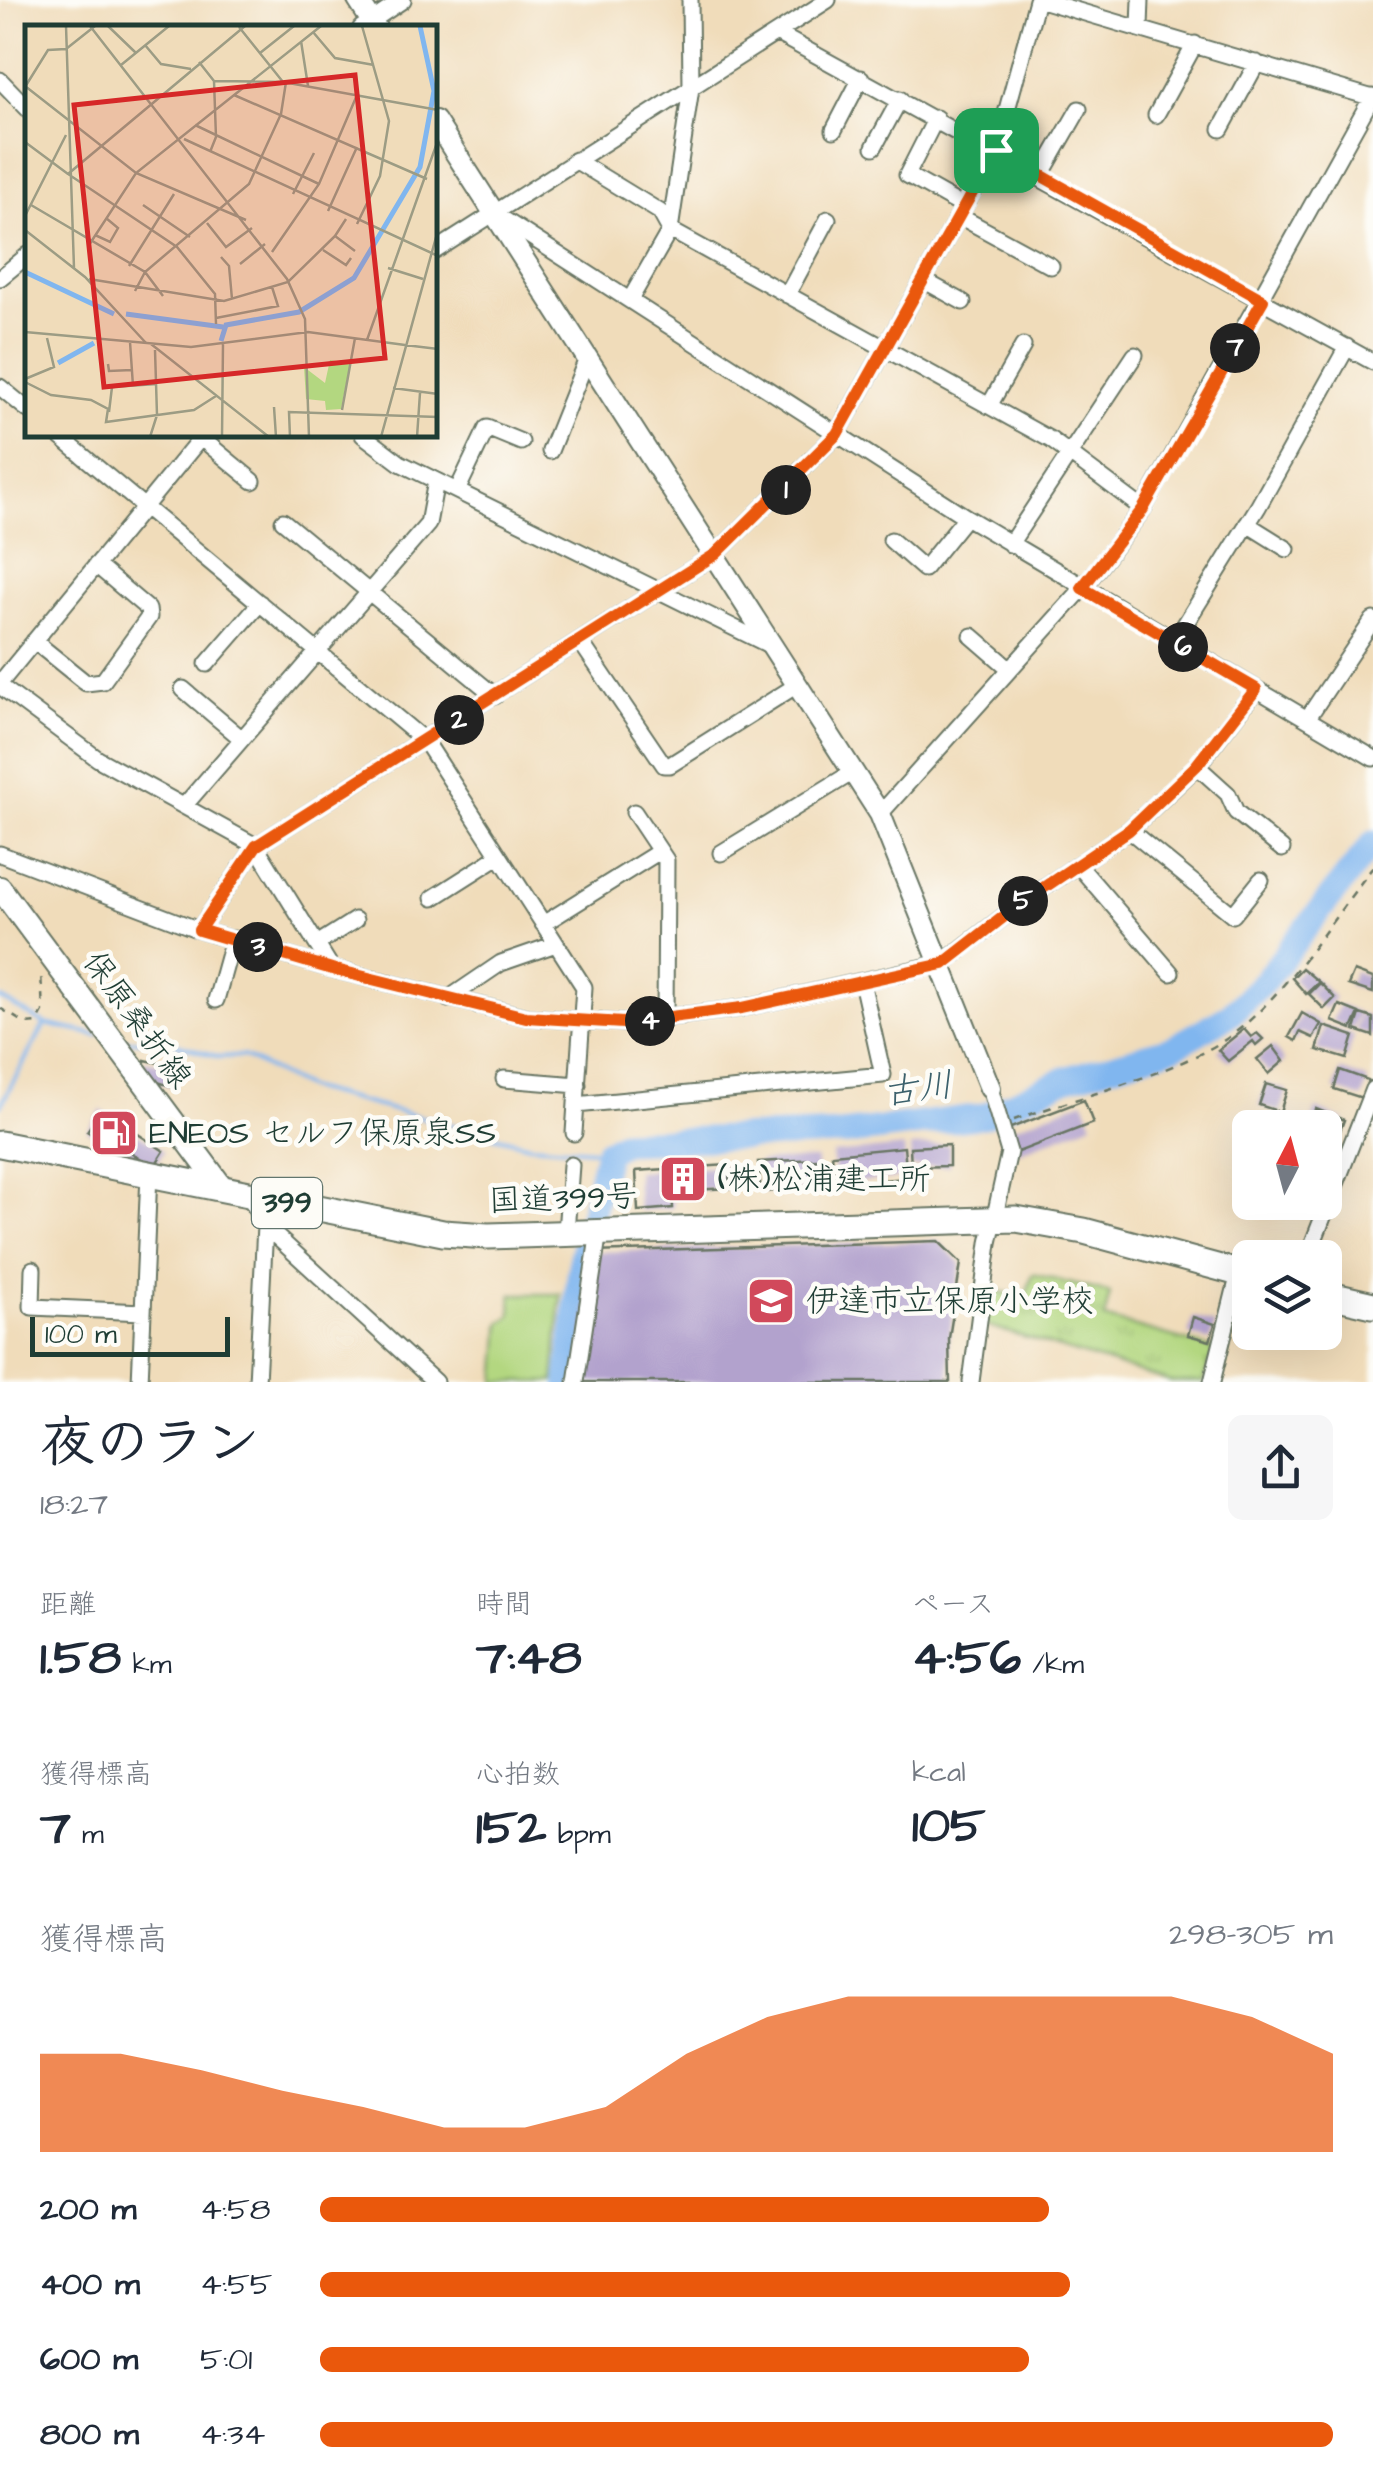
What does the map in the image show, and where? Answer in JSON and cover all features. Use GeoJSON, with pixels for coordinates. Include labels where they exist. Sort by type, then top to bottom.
{"type":"FeatureCollection","features":[{"type":"Feature","properties":{"kind":"highway","name":"国道399号"},"geometry":{"type":"LineString","coordinates":[[0,1144],[443,1233],[996,1218],[1069,1228],[1232,1271]]}},
{"type":"Feature","properties":{"kind":"highway"},"geometry":{"type":"LineString","coordinates":[[1342,1298],[1373,1305]]}},
{"type":"Feature","properties":{"kind":"main road","name":"保原桑折線"},"geometry":{"type":"LineString","coordinates":[[0,888],[115,1045],[237,1192]]}},
{"type":"Feature","properties":{"kind":"street"},"geometry":{"type":"LineString","coordinates":[[358,0],[370,25],[404,0]]}},
{"type":"Feature","properties":{"kind":"street"},"geometry":{"type":"LineString","coordinates":[[630,298],[670,230],[691,88],[690,0]]}},
{"type":"Feature","properties":{"kind":"street"},"geometry":{"type":"LineString","coordinates":[[438,249],[828,0]]}},
{"type":"Feature","properties":{"kind":"street"},"geometry":{"type":"LineString","coordinates":[[199,930],[256,846],[426,742],[716,554],[837,434],[996,150],[1039,0],[1100,8],[1140,28],[1373,97],[1143,509],[1082,588],[880,814]]}},
{"type":"Feature","properties":{"kind":"street"},"geometry":{"type":"LineString","coordinates":[[1140,28],[1141,0]]}},
{"type":"Feature","properties":{"kind":"street"},"geometry":{"type":"LineString","coordinates":[[778,34],[1042,175],[1373,362]]}},
{"type":"Feature","properties":{"kind":"street"},"geometry":{"type":"LineString","coordinates":[[1156,115],[1195,44]]}},
{"type":"Feature","properties":{"kind":"street"},"geometry":{"type":"LineString","coordinates":[[1221,129],[1257,62]]}},
{"type":"Feature","properties":{"kind":"street"},"geometry":{"type":"LineString","coordinates":[[834,130],[861,78]]}},
{"type":"Feature","properties":{"kind":"street"},"geometry":{"type":"LineString","coordinates":[[0,80],[25,107]]}},
{"type":"Feature","properties":{"kind":"street"},"geometry":{"type":"LineString","coordinates":[[874,148],[900,99]]}},
{"type":"Feature","properties":{"kind":"street"},"geometry":{"type":"LineString","coordinates":[[1042,175],[1079,109]]}},
{"type":"Feature","properties":{"kind":"street"},"geometry":{"type":"LineString","coordinates":[[936,118],[907,175],[1051,266]]}},
{"type":"Feature","properties":{"kind":"street"},"geometry":{"type":"LineString","coordinates":[[438,126],[880,814],[943,964],[1002,1122],[1009,1152],[980,1297],[970,1382]]}},
{"type":"Feature","properties":{"kind":"street"},"geometry":{"type":"LineString","coordinates":[[575,160],[660,212],[670,230],[989,406],[1069,454],[1143,509]]}},
{"type":"Feature","properties":{"kind":"street"},"geometry":{"type":"LineString","coordinates":[[493,213],[966,517],[1373,758]]}},
{"type":"Feature","properties":{"kind":"street"},"geometry":{"type":"LineString","coordinates":[[787,295],[828,219]]}},
{"type":"Feature","properties":{"kind":"street"},"geometry":{"type":"LineString","coordinates":[[0,278],[25,257]]}},
{"type":"Feature","properties":{"kind":"street"},"geometry":{"type":"LineString","coordinates":[[923,280],[962,302]]}},
{"type":"Feature","properties":{"kind":"street"},"geometry":{"type":"LineString","coordinates":[[989,406],[1023,346]]}},
{"type":"Feature","properties":{"kind":"street"},"geometry":{"type":"LineString","coordinates":[[1174,642],[1247,524],[1347,348]]}},
{"type":"Feature","properties":{"kind":"street"},"geometry":{"type":"LineString","coordinates":[[1010,544],[1135,355]]}},
{"type":"Feature","properties":{"kind":"street"},"geometry":{"type":"LineString","coordinates":[[550,450],[588,356]]}},
{"type":"Feature","properties":{"kind":"street"},"geometry":{"type":"LineString","coordinates":[[0,387],[25,408]]}},
{"type":"Feature","properties":{"kind":"street"},"geometry":{"type":"LineString","coordinates":[[457,491],[487,428],[521,442]]}},
{"type":"Feature","properties":{"kind":"street"},"geometry":{"type":"LineString","coordinates":[[62,438],[426,742],[584,987],[574,1133]]}},
{"type":"Feature","properties":{"kind":"street"},"geometry":{"type":"LineString","coordinates":[[200,438],[0,685],[98,759],[256,846],[332,969]]}},
{"type":"Feature","properties":{"kind":"street"},"geometry":{"type":"LineString","coordinates":[[204,438],[253,481]]}},
{"type":"Feature","properties":{"kind":"street"},"geometry":{"type":"LineString","coordinates":[[367,438],[436,481],[773,647]]}},
{"type":"Feature","properties":{"kind":"street"},"geometry":{"type":"LineString","coordinates":[[184,806],[428,524],[436,481]]}},
{"type":"Feature","properties":{"kind":"street"},"geometry":{"type":"LineString","coordinates":[[891,540],[924,569],[966,517]]}},
{"type":"Feature","properties":{"kind":"street"},"geometry":{"type":"LineString","coordinates":[[282,520],[495,696]]}},
{"type":"Feature","properties":{"kind":"street"},"geometry":{"type":"LineString","coordinates":[[1247,524],[1287,549]]}},
{"type":"Feature","properties":{"kind":"street"},"geometry":{"type":"LineString","coordinates":[[34,641],[86,683],[102,681],[149,617],[148,609],[96,566]]}},
{"type":"Feature","properties":{"kind":"street"},"geometry":{"type":"LineString","coordinates":[[207,664],[260,602]]}},
{"type":"Feature","properties":{"kind":"street"},"geometry":{"type":"LineString","coordinates":[[1307,719],[1373,620]]}},
{"type":"Feature","properties":{"kind":"street"},"geometry":{"type":"LineString","coordinates":[[972,636],[1009,668]]}},
{"type":"Feature","properties":{"kind":"street"},"geometry":{"type":"LineString","coordinates":[[580,641],[664,765],[670,766],[798,685]]}},
{"type":"Feature","properties":{"kind":"street"},"geometry":{"type":"LineString","coordinates":[[0,854],[199,930],[448,998],[526,1017],[665,1020],[943,964],[1024,901],[1129,830],[1196,766],[1256,689]]}},
{"type":"Feature","properties":{"kind":"street"},"geometry":{"type":"LineString","coordinates":[[183,690],[242,739]]}},
{"type":"Feature","properties":{"kind":"street"},"geometry":{"type":"LineString","coordinates":[[1196,766],[1228,794],[1236,812],[1282,849]]}},
{"type":"Feature","properties":{"kind":"street"},"geometry":{"type":"LineString","coordinates":[[721,853],[854,772]]}},
{"type":"Feature","properties":{"kind":"street"},"geometry":{"type":"LineString","coordinates":[[634,812],[666,860],[665,1020]]}},
{"type":"Feature","properties":{"kind":"street"},"geometry":{"type":"LineString","coordinates":[[1129,830],[1233,915],[1261,880]]}},
{"type":"Feature","properties":{"kind":"street"},"geometry":{"type":"LineString","coordinates":[[544,924],[660,851]]}},
{"type":"Feature","properties":{"kind":"street"},"geometry":{"type":"LineString","coordinates":[[432,898],[499,856]]}},
{"type":"Feature","properties":{"kind":"street"},"geometry":{"type":"LineString","coordinates":[[1078,866],[1171,974]]}},
{"type":"Feature","properties":{"kind":"street"},"geometry":{"type":"LineString","coordinates":[[317,944],[355,920]]}},
{"type":"Feature","properties":{"kind":"street"},"geometry":{"type":"LineString","coordinates":[[216,1000],[233,940]]}},
{"type":"Feature","properties":{"kind":"street"},"geometry":{"type":"LineString","coordinates":[[448,998],[501,963],[556,944]]}},
{"type":"Feature","properties":{"kind":"street"},"geometry":{"type":"LineString","coordinates":[[576,1105],[883,1075],[862,982]]}},
{"type":"Feature","properties":{"kind":"street"},"geometry":{"type":"LineString","coordinates":[[504,1078],[578,1085]]}},
{"type":"Feature","properties":{"kind":"street"},"geometry":{"type":"LineString","coordinates":[[1314,1240],[1373,1089]]}},
{"type":"Feature","properties":{"kind":"street"},"geometry":{"type":"LineString","coordinates":[[571,1166],[583,1231],[576,1382]]}},
{"type":"Feature","properties":{"kind":"street"},"geometry":{"type":"LineString","coordinates":[[140,1382],[149,1174]]}},
{"type":"Feature","properties":{"kind":"street"},"geometry":{"type":"LineString","coordinates":[[237,1192],[265,1226],[435,1382]]}},
{"type":"Feature","properties":{"kind":"street"},"geometry":{"type":"LineString","coordinates":[[256,1382],[265,1226]]}},
{"type":"Feature","properties":{"kind":"street"},"geometry":{"type":"LineString","coordinates":[[33,1269],[32,1307],[143,1312]]}},
{"type":"Feature","properties":{"kind":"street"},"geometry":{"type":"LineString","coordinates":[[1212,1382],[1232,1317]]}},
{"type":"Feature","properties":{"kind":"path"},"geometry":{"type":"LineString","coordinates":[[1002,1122],[1194,1056],[1231,1035],[1277,988],[1373,866]]}},
{"type":"Feature","properties":{"kind":"path"},"geometry":{"type":"LineString","coordinates":[[0,1008],[26,1024],[37,1023],[41,1018],[41,972],[50,956]]}},
{"type":"Feature","properties":{"kind":"green space"},"geometry":{"type":"Polygon","coordinates":[[[1033,1274],[1110,1293],[1104,1318],[1214,1349],[1203,1382],[1171,1382],[981,1324],[991,1290],[1025,1297],[1033,1274]]]}},
{"type":"Feature","properties":{"kind":"green space"},"geometry":{"type":"Polygon","coordinates":[[[512,1294],[561,1294],[554,1382],[496,1382],[501,1323],[511,1316],[512,1294]]]}},
{"type":"Feature","properties":{"kind":"building"},"geometry":{"type":"Polygon","coordinates":[[[1302,968],[1319,982],[1306,994],[1292,978],[1302,968]]]}},
{"type":"Feature","properties":{"kind":"building"},"geometry":{"type":"Polygon","coordinates":[[[1354,971],[1373,978],[1373,993],[1348,985],[1354,971]]]}},
{"type":"Feature","properties":{"kind":"building"},"geometry":{"type":"Polygon","coordinates":[[[1320,983],[1335,998],[1324,1009],[1309,994],[1320,983]]]}},
{"type":"Feature","properties":{"kind":"building"},"geometry":{"type":"Polygon","coordinates":[[[1339,1005],[1359,1013],[1352,1029],[1332,1021],[1339,1005]]]}},
{"type":"Feature","properties":{"kind":"building"},"geometry":{"type":"Polygon","coordinates":[[[1302,1013],[1321,1024],[1313,1038],[1300,1032],[1296,1041],[1289,1037],[1302,1013]]]}},
{"type":"Feature","properties":{"kind":"building"},"geometry":{"type":"Polygon","coordinates":[[[1360,1014],[1373,1018],[1373,1036],[1355,1030],[1360,1014]]]}},
{"type":"Feature","properties":{"kind":"building"},"geometry":{"type":"Polygon","coordinates":[[[1324,1026],[1354,1036],[1347,1059],[1317,1050],[1324,1026]]]}},
{"type":"Feature","properties":{"kind":"building"},"geometry":{"type":"Polygon","coordinates":[[[1244,1029],[1251,1037],[1257,1033],[1263,1039],[1256,1045],[1253,1041],[1228,1061],[1218,1050],[1244,1029]]]}},
{"type":"Feature","properties":{"kind":"building"},"geometry":{"type":"Polygon","coordinates":[[[1273,1046],[1284,1061],[1269,1074],[1257,1059],[1273,1046]]]}},
{"type":"Feature","properties":{"kind":"building"},"geometry":{"type":"Polygon","coordinates":[[[145,1060],[178,1067],[174,1087],[141,1077],[145,1060]]]}},
{"type":"Feature","properties":{"kind":"building"},"geometry":{"type":"Polygon","coordinates":[[[1340,1070],[1368,1080],[1362,1098],[1334,1089],[1340,1070]]]}},
{"type":"Feature","properties":{"kind":"building"},"geometry":{"type":"Polygon","coordinates":[[[1266,1084],[1287,1090],[1281,1110],[1259,1105],[1266,1084]]]}},
{"type":"Feature","properties":{"kind":"building"},"geometry":{"type":"Polygon","coordinates":[[[1084,1100],[1093,1123],[1018,1152],[1008,1129],[1084,1100]]]}},
{"type":"Feature","properties":{"kind":"building"},"geometry":{"type":"Polygon","coordinates":[[[101,1110],[164,1151],[154,1167],[98,1131],[95,1136],[87,1131],[101,1110]]]}},
{"type":"Feature","properties":{"kind":"building"},"geometry":{"type":"Polygon","coordinates":[[[949,1145],[949,1166],[911,1167],[910,1147],[949,1145]]]}},
{"type":"Feature","properties":{"kind":"building"},"geometry":{"type":"Polygon","coordinates":[[[904,1147],[907,1178],[835,1184],[832,1154],[904,1147]]]}},
{"type":"Feature","properties":{"kind":"building"},"geometry":{"type":"Polygon","coordinates":[[[816,1159],[818,1188],[761,1192],[758,1162],[816,1159]]]}},
{"type":"Feature","properties":{"kind":"building","name":"(株)松浦建工所"},"geometry":{"type":"Polygon","coordinates":[[[728,1165],[730,1188],[672,1191],[673,1208],[638,1211],[636,1171],[728,1165]]]}},
{"type":"Feature","properties":{"kind":"building","name":"伊達市立保原小学校"},"geometry":{"type":"Polygon","coordinates":[[[938,1241],[961,1263],[949,1338],[950,1382],[578,1382],[593,1252],[938,1241]]]}},
{"type":"Feature","properties":{"kind":"building"},"geometry":{"type":"Polygon","coordinates":[[[1193,1317],[1215,1324],[1210,1341],[1188,1335],[1193,1317]]]}},
{"type":"Feature","properties":{"kind":"waterway","name":"古川"},"geometry":{"type":"LineString","coordinates":[[568,1382],[581,1257],[607,1151],[623,1142],[842,1134],[983,1116],[1065,1079],[1174,1047],[1231,1014],[1266,979],[1373,843]]}},
{"type":"Feature","properties":{"kind":"waterway"},"geometry":{"type":"LineString","coordinates":[[0,998],[45,1024],[97,1035]]}},
{"type":"Feature","properties":{"kind":"waterway"},"geometry":{"type":"LineString","coordinates":[[0,1106],[45,1024]]}},
{"type":"Feature","properties":{"kind":"waterway"},"geometry":{"type":"LineString","coordinates":[[126,1041],[160,1039],[219,1057],[243,1056],[307,1088],[530,1145],[607,1151]]}},
{"type":"Feature","properties":{"kind":"place","name":"ENEOS セルフ保原泉SS"},"geometry":{"type":"Point","coordinates":[114,1133]}},
{"type":"Feature","properties":{"kind":"place","name":"(株)松浦建工所"},"geometry":{"type":"Point","coordinates":[683,1179]}},
{"type":"Feature","properties":{"kind":"place","name":"伊達市立保原小学校"},"geometry":{"type":"Point","coordinates":[771,1301]}},
{"type":"Feature","properties":{"kind":"route"},"geometry":{"type":"LineString","coordinates":[[996,150],[1263,300],[1143,509],[1082,588],[1256,689],[1196,766],[1129,830],[1024,901],[943,964],[742,1008],[623,1023],[526,1017],[332,969],[199,930],[256,846],[426,742],[716,554],[804,472],[837,434],[996,150]]}}]}
